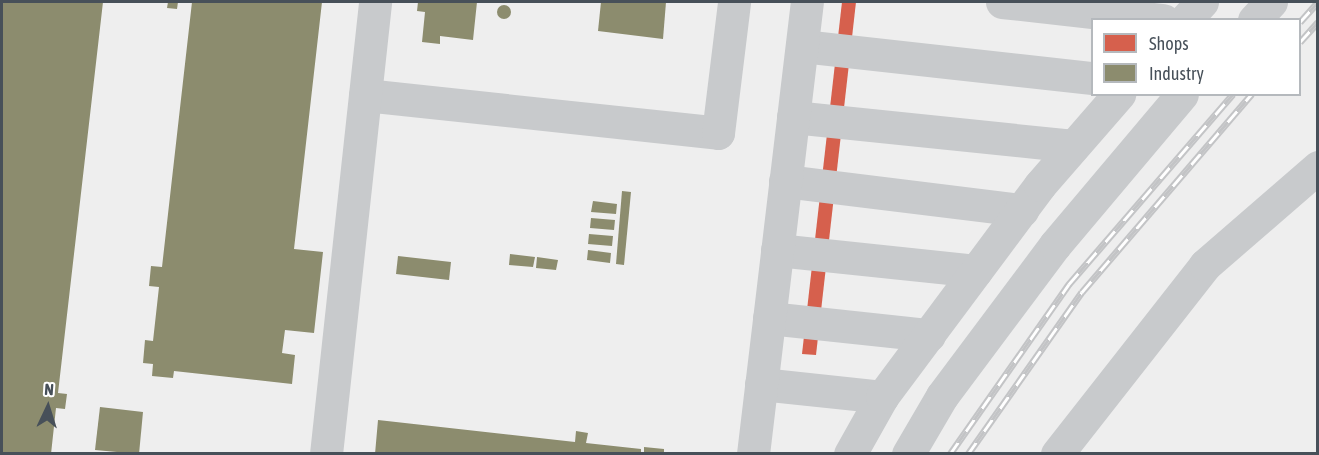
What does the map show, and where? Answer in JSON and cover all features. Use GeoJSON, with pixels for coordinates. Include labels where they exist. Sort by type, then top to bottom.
{"type":"FeatureCollection","features":[{"type":"Feature","properties":{"kind":"street"},"geometry":{"type":"LineString","coordinates":[[326,453],[375,2]]}},
{"type":"Feature","properties":{"kind":"street"},"geometry":{"type":"LineString","coordinates":[[365,95],[718,133],[734,2]]}},
{"type":"Feature","properties":{"kind":"street"},"geometry":{"type":"LineString","coordinates":[[759,453],[761,384],[807,2]]}},
{"type":"Feature","properties":{"kind":"street"},"geometry":{"type":"LineString","coordinates":[[1002,2],[1145,18]]}},
{"type":"Feature","properties":{"kind":"street"},"geometry":{"type":"LineString","coordinates":[[1187,18],[1202,2]]}},
{"type":"Feature","properties":{"kind":"street"},"geometry":{"type":"LineString","coordinates":[[1256,18],[1271,2]]}},
{"type":"Feature","properties":{"kind":"street"},"geometry":{"type":"LineString","coordinates":[[802,46],[1091,78]]}},
{"type":"Feature","properties":{"kind":"street"},"geometry":{"type":"LineString","coordinates":[[850,453],[882,397],[976,271],[1022,210],[1117,96]]}},
{"type":"Feature","properties":{"kind":"street"},"geometry":{"type":"LineString","coordinates":[[908,453],[942,396],[1055,245],[1180,96]]}},
{"type":"Feature","properties":{"kind":"street"},"geometry":{"type":"LineString","coordinates":[[793,117],[1074,146]]}},
{"type":"Feature","properties":{"kind":"street"},"geometry":{"type":"LineString","coordinates":[[1057,453],[1205,265],[1317,167]]}},
{"type":"Feature","properties":{"kind":"street"},"geometry":{"type":"LineString","coordinates":[[785,182],[1022,210]]}},
{"type":"Feature","properties":{"kind":"street"},"geometry":{"type":"LineString","coordinates":[[777,250],[976,271]]}},
{"type":"Feature","properties":{"kind":"street"},"geometry":{"type":"LineString","coordinates":[[769,318],[929,334]]}},
{"type":"Feature","properties":{"kind":"street"},"geometry":{"type":"LineString","coordinates":[[761,384],[882,397]]}},
{"type":"Feature","properties":{"kind":"building: Shops"},"geometry":{"type":"Polygon","coordinates":[[[842,2],[856,2],[816,355],[802,354],[842,2]]]}},
{"type":"Feature","properties":{"kind":"building: Industry"},"geometry":{"type":"Polygon","coordinates":[[[2,2],[103,2],[58,393],[67,394],[65,409],[56,408],[51,454],[2,454],[2,2]]]}},
{"type":"Feature","properties":{"kind":"building: Industry"},"geometry":{"type":"Polygon","coordinates":[[[168,2],[178,2],[177,9],[167,8],[168,2]]]}},
{"type":"Feature","properties":{"kind":"building: Industry"},"geometry":{"type":"Polygon","coordinates":[[[192,2],[322,2],[294,249],[323,252],[314,333],[285,330],[282,353],[295,355],[292,384],[174,371],[173,378],[152,376],[153,364],[143,363],[145,340],[153,341],[159,287],[149,286],[151,266],[162,267],[192,2]]]}},
{"type":"Feature","properties":{"kind":"building: Industry"},"geometry":{"type":"Polygon","coordinates":[[[418,2],[477,2],[473,40],[440,36],[440,44],[422,42],[425,12],[417,11],[418,2]]]}},
{"type":"Feature","properties":{"kind":"building: Industry"},"geometry":{"type":"Polygon","coordinates":[[[601,2],[666,2],[663,39],[598,31],[601,2]]]}},
{"type":"Feature","properties":{"kind":"building: Industry"},"geometry":{"type":"Polygon","coordinates":[[[504,5],[509,7],[511,12],[509,17],[504,19],[499,17],[497,12],[499,7],[504,5]]]}},
{"type":"Feature","properties":{"kind":"building: Industry"},"geometry":{"type":"Polygon","coordinates":[[[622,191],[631,192],[624,265],[616,264],[622,191]]]}},
{"type":"Feature","properties":{"kind":"building: Industry"},"geometry":{"type":"Polygon","coordinates":[[[593,201],[617,204],[616,214],[591,212],[593,201]]]}},
{"type":"Feature","properties":{"kind":"building: Industry"},"geometry":{"type":"Polygon","coordinates":[[[591,218],[615,220],[614,230],[590,228],[591,218]]]}},
{"type":"Feature","properties":{"kind":"building: Industry"},"geometry":{"type":"Polygon","coordinates":[[[589,234],[613,236],[612,246],[588,244],[589,234]]]}},
{"type":"Feature","properties":{"kind":"building: Industry"},"geometry":{"type":"Polygon","coordinates":[[[588,250],[611,253],[610,263],[587,260],[588,250]]]}},
{"type":"Feature","properties":{"kind":"building: Industry"},"geometry":{"type":"Polygon","coordinates":[[[510,254],[535,257],[533,267],[509,265],[510,254]]]}},
{"type":"Feature","properties":{"kind":"building: Industry"},"geometry":{"type":"Polygon","coordinates":[[[398,256],[451,262],[449,280],[396,274],[398,256]]]}},
{"type":"Feature","properties":{"kind":"building: Industry"},"geometry":{"type":"Polygon","coordinates":[[[537,257],[558,260],[556,270],[536,268],[537,257]]]}},
{"type":"Feature","properties":{"kind":"building: Industry"},"geometry":{"type":"Polygon","coordinates":[[[100,407],[143,412],[139,454],[95,450],[100,407]]]}},
{"type":"Feature","properties":{"kind":"building: Industry"},"geometry":{"type":"Polygon","coordinates":[[[378,420],[575,442],[576,431],[588,433],[586,443],[641,449],[641,454],[375,454],[378,420]]]}},
{"type":"Feature","properties":{"kind":"building: Industry"},"geometry":{"type":"Polygon","coordinates":[[[644,447],[664,449],[664,454],[644,454],[644,447]]]}},
{"type":"Feature","properties":{"kind":"railway"},"geometry":{"type":"LineString","coordinates":[[1301,21],[1318,2]]}},
{"type":"Feature","properties":{"kind":"railway"},"geometry":{"type":"LineString","coordinates":[[1301,41],[1318,22]]}},
{"type":"Feature","properties":{"kind":"railway"},"geometry":{"type":"LineString","coordinates":[[950,454],[1069,284],[1231,96]]}},
{"type":"Feature","properties":{"kind":"railway"},"geometry":{"type":"LineString","coordinates":[[968,454],[1082,292],[1250,96]]}}]}
